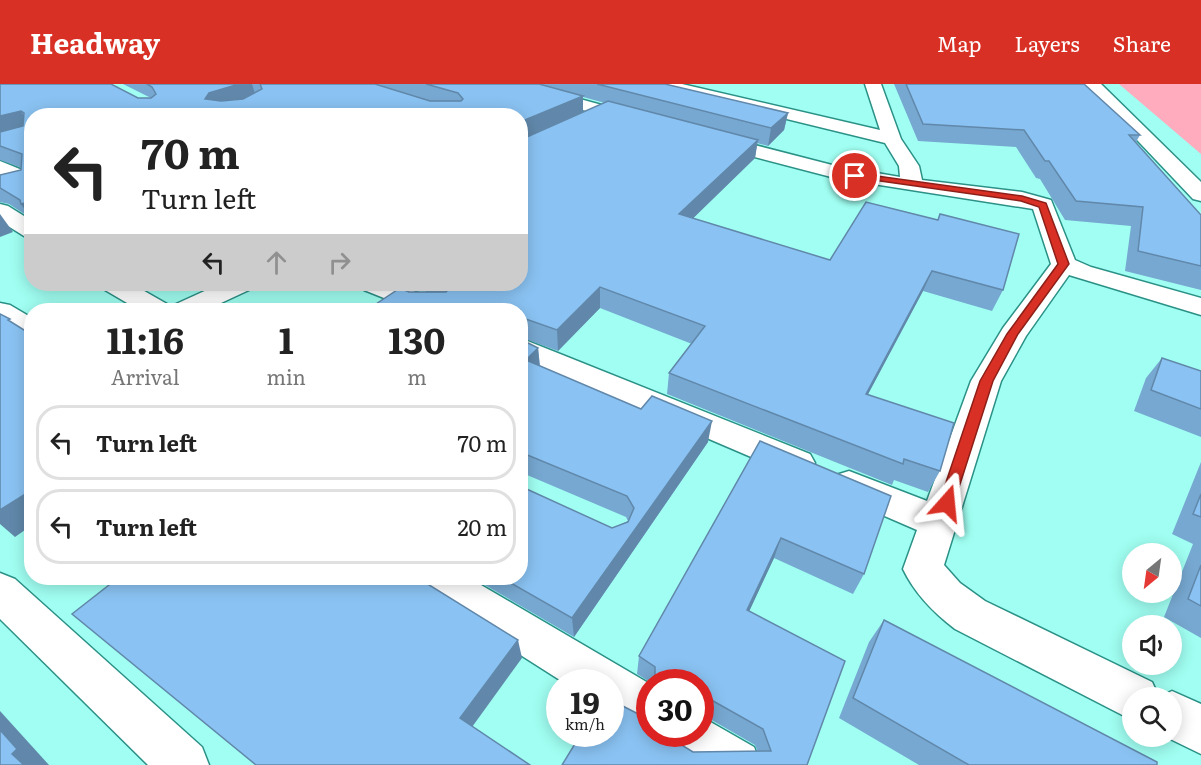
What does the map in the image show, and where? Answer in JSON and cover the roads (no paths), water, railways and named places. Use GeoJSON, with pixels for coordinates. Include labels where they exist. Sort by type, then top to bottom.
{"type":"FeatureCollection","features":[{"type":"Feature","properties":{"kind":"street"},"geometry":{"type":"LineString","coordinates":[[507,84],[659,126]]}},
{"type":"Feature","properties":{"kind":"street"},"geometry":{"type":"LineString","coordinates":[[661,84],[892,139]]}},
{"type":"Feature","properties":{"kind":"street"},"geometry":{"type":"LineString","coordinates":[[873,84],[892,139],[909,166],[912,185]]}},
{"type":"Feature","properties":{"kind":"street"},"geometry":{"type":"LineString","coordinates":[[1092,84],[1201,194]]}},
{"type":"Feature","properties":{"kind":"street"},"geometry":{"type":"LineString","coordinates":[[575,125],[604,111]]}},
{"type":"Feature","properties":{"kind":"street"},"geometry":{"type":"LineString","coordinates":[[692,135],[835,172],[912,185],[1022,199],[1043,205],[1064,264],[1082,272],[1201,307]]}},
{"type":"Feature","properties":{"kind":"street"},"geometry":{"type":"LineString","coordinates":[[0,167],[24,178]]}},
{"type":"Feature","properties":{"kind":"street"},"geometry":{"type":"LineString","coordinates":[[0,190],[24,183]]}},
{"type":"Feature","properties":{"kind":"street"},"geometry":{"type":"LineString","coordinates":[[0,211],[24,226]]}},
{"type":"Feature","properties":{"kind":"street"},"geometry":{"type":"LineString","coordinates":[[1064,264],[1013,334],[986,381],[923,569],[945,596],[970,615],[1122,691]]}},
{"type":"Feature","properties":{"kind":"street"},"geometry":{"type":"LineString","coordinates":[[126,291],[145,303]]}},
{"type":"Feature","properties":{"kind":"street"},"geometry":{"type":"LineString","coordinates":[[201,303],[225,291]]}},
{"type":"Feature","properties":{"kind":"street"},"geometry":{"type":"LineString","coordinates":[[390,291],[419,303]]}},
{"type":"Feature","properties":{"kind":"street"},"geometry":{"type":"LineString","coordinates":[[0,311],[24,325]]}},
{"type":"Feature","properties":{"kind":"street"},"geometry":{"type":"LineString","coordinates":[[528,350],[940,523]]}},
{"type":"Feature","properties":{"kind":"street"},"geometry":{"type":"LineString","coordinates":[[445,585],[582,669]]}},
{"type":"Feature","properties":{"kind":"street"},"geometry":{"type":"LineString","coordinates":[[0,592],[184,765]]}},
{"type":"Feature","properties":{"kind":"street"},"geometry":{"type":"LineString","coordinates":[[1182,720],[1201,730]]}},
{"type":"Feature","properties":{"kind":"street"},"geometry":{"type":"LineString","coordinates":[[706,747],[736,765]]}}]}
